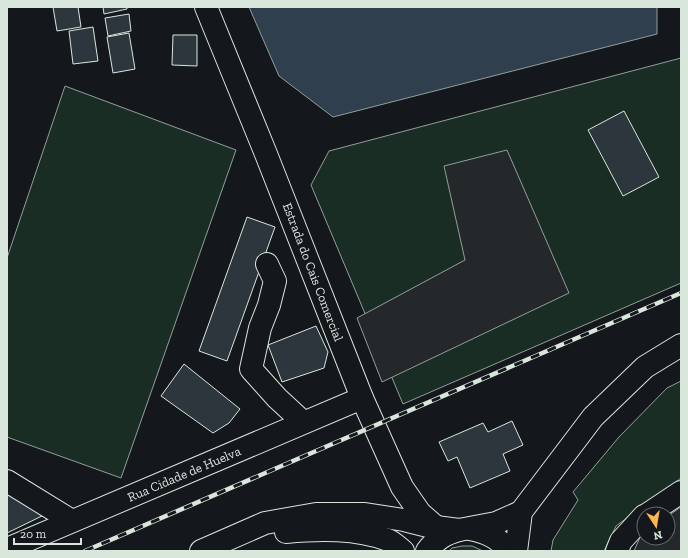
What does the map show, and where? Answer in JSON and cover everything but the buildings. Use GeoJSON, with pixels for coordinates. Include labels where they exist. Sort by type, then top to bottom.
{"type":"FeatureCollection","features":[{"type":"Feature","properties":{"kind":"street","name":"Estrada do Cais Comercial"},"geometry":{"type":"LineString","coordinates":[[206,7],[266,154],[362,398],[402,487],[420,513],[436,527]]}},
{"type":"Feature","properties":{"kind":"street"},"geometry":{"type":"LineString","coordinates":[[267,264],[275,281],[269,305],[260,328],[251,369],[277,398],[303,422]]}},
{"type":"Feature","properties":{"kind":"street"},"geometry":{"type":"LineString","coordinates":[[427,551],[433,543],[445,534],[464,529],[496,524],[521,512],[593,417],[645,367],[681,345]]}},
{"type":"Feature","properties":{"kind":"street","name":"Rua Cidade de Huelva"},"geometry":{"type":"LineString","coordinates":[[7,549],[362,398]]}},
{"type":"Feature","properties":{"kind":"street"},"geometry":{"type":"LineString","coordinates":[[7,481],[72,521]]}},
{"type":"Feature","properties":{"kind":"street"},"geometry":{"type":"LineString","coordinates":[[660,506],[681,492]]}},
{"type":"Feature","properties":{"kind":"street"},"geometry":{"type":"LineString","coordinates":[[516,551],[521,512]]}},
{"type":"Feature","properties":{"kind":"street"},"geometry":{"type":"LineString","coordinates":[[206,548],[265,523],[316,514],[365,514],[436,527],[483,531],[495,538],[508,551]]}},
{"type":"Feature","properties":{"kind":"street"},"geometry":{"type":"LineString","coordinates":[[617,551],[621,542],[636,525]]}},
{"type":"Feature","properties":{"kind":"street"},"geometry":{"type":"LineString","coordinates":[[206,548],[265,534],[316,530],[363,534],[389,540],[403,551]]}},
{"type":"Feature","properties":{"kind":"green space"},"geometry":{"type":"Polygon","coordinates":[[[681,58],[681,283],[403,404],[311,185],[329,151],[681,58]]]}},
{"type":"Feature","properties":{"kind":"green space"},"geometry":{"type":"Polygon","coordinates":[[[65,86],[236,150],[121,478],[7,437],[7,258],[65,86]]]}},
{"type":"Feature","properties":{"kind":"green space"},"geometry":{"type":"Polygon","coordinates":[[[681,381],[681,478],[643,506],[636,506],[636,511],[616,526],[604,551],[551,551],[553,540],[578,500],[573,492],[619,437],[667,388],[681,381]]]}},
{"type":"Feature","properties":{"kind":"green space"},"geometry":{"type":"Polygon","coordinates":[[[472,546],[483,551],[449,551],[452,548],[472,546]]]}},
{"type":"Feature","properties":{"kind":"shaded area"},"geometry":{"type":"Polygon","coordinates":[[[507,150],[569,293],[382,382],[357,318],[465,260],[444,166],[507,150]]]}},
{"type":"Feature","properties":{"kind":"shaded area"},"geometry":{"type":"Polygon","coordinates":[[[681,507],[681,551],[634,551],[636,546],[676,546],[676,510],[681,507]]]}},
{"type":"Feature","properties":{"kind":"water"},"geometry":{"type":"Polygon","coordinates":[[[249,7],[657,7],[657,34],[333,117],[279,76],[249,7]]]}},
{"type":"Feature","properties":{"kind":"railway"},"geometry":{"type":"LineString","coordinates":[[85,551],[681,293]]}}]}
